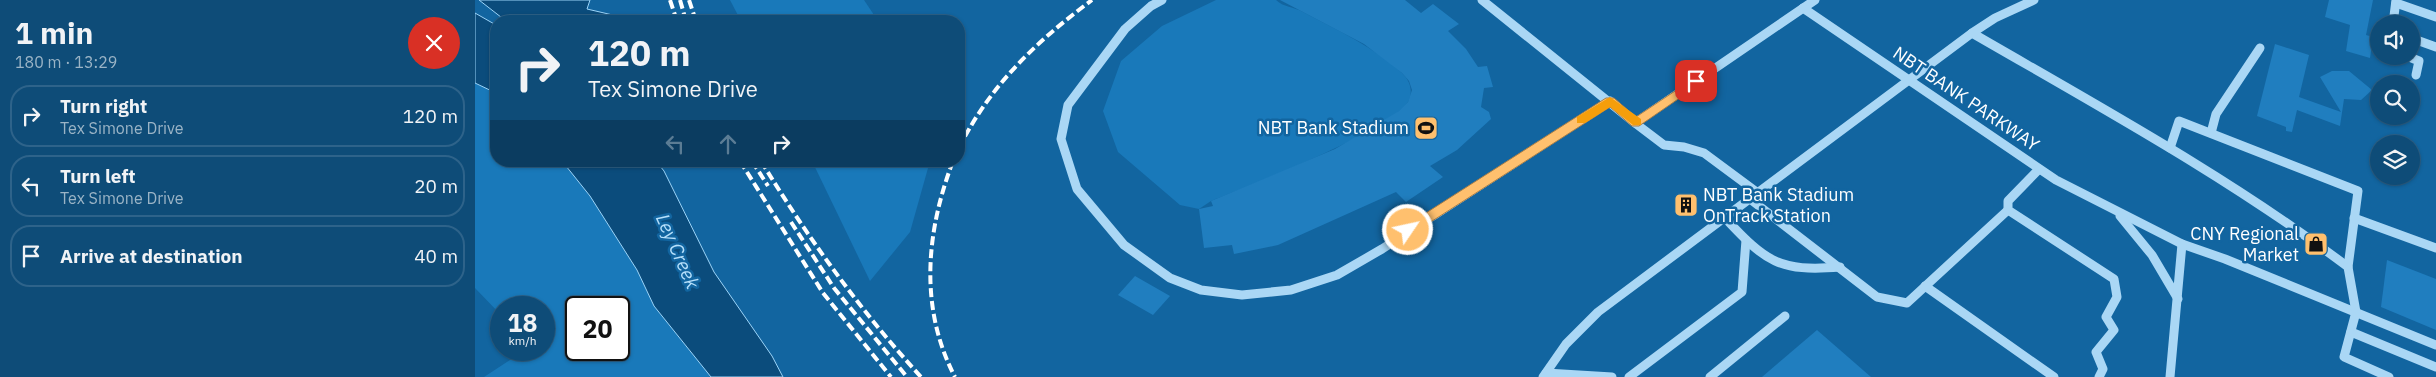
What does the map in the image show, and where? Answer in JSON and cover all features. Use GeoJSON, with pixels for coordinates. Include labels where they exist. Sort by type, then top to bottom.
{"type":"FeatureCollection","features":[{"type":"Feature","properties":{"kind":"street"},"geometry":{"type":"LineString","coordinates":[[1162,0],[1151,6],[1125,29],[1068,105],[1061,139],[1077,189],[1124,245],[1170,278],[1201,290],[1242,295],[1291,290],[1337,275],[1381,249],[1610,101]]}},
{"type":"Feature","properties":{"kind":"street"},"geometry":{"type":"LineString","coordinates":[[1482,0],[1664,145],[1684,147],[1704,153],[1877,297],[1907,303],[2009,210]]}},
{"type":"Feature","properties":{"kind":"street"},"geometry":{"type":"LineString","coordinates":[[1635,123],[1815,0]]}},
{"type":"Feature","properties":{"kind":"street"},"geometry":{"type":"LineString","coordinates":[[1545,375],[1567,344],[1598,312],[1973,33],[1995,18],[2034,0]]}},
{"type":"Feature","properties":{"kind":"street"},"geometry":{"type":"LineString","coordinates":[[2394,15],[2396,2],[2436,17]]}},
{"type":"Feature","properties":{"kind":"street","name":"NBT BANK PARKWAY"},"geometry":{"type":"LineString","coordinates":[[1803,8],[2039,169],[2114,210],[2182,244],[2225,259],[2436,345]]}},
{"type":"Feature","properties":{"kind":"street"},"geometry":{"type":"LineString","coordinates":[[1973,33],[2170,148],[2307,235],[2348,267]]}},
{"type":"Feature","properties":{"kind":"street"},"geometry":{"type":"LineString","coordinates":[[2420,41],[2436,47]]}},
{"type":"Feature","properties":{"kind":"street"},"geometry":{"type":"LineString","coordinates":[[2211,134],[2216,114],[2260,48]]}},
{"type":"Feature","properties":{"kind":"street"},"geometry":{"type":"LineString","coordinates":[[2416,75],[2418,65]]}},
{"type":"Feature","properties":{"kind":"street"},"geometry":{"type":"LineString","coordinates":[[2170,148],[2179,121],[2358,191],[2348,267],[2356,312],[2344,357],[2389,377]]}},
{"type":"Feature","properties":{"kind":"street"},"geometry":{"type":"LineString","coordinates":[[2039,169],[2008,201],[2009,210],[2114,280],[2117,297],[2106,317],[2114,330],[2096,352],[2103,369],[2099,377]]}},
{"type":"Feature","properties":{"kind":"street","name":"NBT BANK PARKWAY"},"geometry":{"type":"LineString","coordinates":[[2114,210],[2141,237],[2156,258],[2178,299]]}},
{"type":"Feature","properties":{"kind":"street"},"geometry":{"type":"LineString","coordinates":[[1725,218],[1746,240],[1778,263],[1799,270],[1840,267]]}},
{"type":"Feature","properties":{"kind":"street"},"geometry":{"type":"LineString","coordinates":[[2354,218],[2436,248]]}},
{"type":"Feature","properties":{"kind":"street"},"geometry":{"type":"LineString","coordinates":[[1629,377],[1742,292],[1746,240]]}},
{"type":"Feature","properties":{"kind":"street"},"geometry":{"type":"LineString","coordinates":[[2170,377],[2182,244]]}},
{"type":"Feature","properties":{"kind":"street"},"geometry":{"type":"LineString","coordinates":[[1925,286],[2054,377]]}},
{"type":"Feature","properties":{"kind":"street"},"geometry":{"type":"LineString","coordinates":[[1710,377],[1785,316]]}},
{"type":"Feature","properties":{"kind":"street"},"geometry":{"type":"LineString","coordinates":[[2351,332],[2436,366]]}},
{"type":"Feature","properties":{"kind":"street"},"geometry":{"type":"LineString","coordinates":[[1545,375],[1612,377]]}},
{"type":"Feature","properties":{"kind":"shaded area"},"geometry":{"type":"Polygon","coordinates":[[[730,0],[864,0],[874,15],[738,15],[730,0]]]}},
{"type":"Feature","properties":{"kind":"shaded area"},"geometry":{"type":"Polygon","coordinates":[[[1216,0],[1276,0],[1303,12],[1355,40],[1379,55],[1402,73],[1409,82],[1411,89],[1409,100],[1398,112],[1377,126],[1318,156],[1211,201],[1199,209],[1180,205],[1118,152],[1103,111],[1121,61],[1162,26],[1216,0]]]}},
{"type":"Feature","properties":{"kind":"shaded area"},"geometry":{"type":"Polygon","coordinates":[[[475,83],[490,90],[490,167],[567,167],[590,196],[637,270],[654,306],[711,377],[484,377],[508,361],[555,361],[555,296],[490,296],[490,304],[475,288],[475,83]]]}},
{"type":"Feature","properties":{"kind":"shaded area"},"geometry":{"type":"Polygon","coordinates":[[[815,167],[928,167],[910,232],[870,281],[815,167]]]}},
{"type":"Feature","properties":{"kind":"water"},"geometry":{"type":"Polygon","coordinates":[[[479,0],[590,0],[587,9],[613,15],[498,15],[479,0]]]}},
{"type":"Feature","properties":{"kind":"water"},"geometry":{"type":"Polygon","coordinates":[[[475,13],[490,22],[490,90],[475,83],[475,13]]]}},
{"type":"Feature","properties":{"kind":"water","name":"Ley Creek"},"geometry":{"type":"Polygon","coordinates":[[[567,167],[661,167],[714,272],[772,356],[783,377],[711,377],[654,306],[637,270],[590,196],[567,167]]]}},
{"type":"Feature","properties":{"kind":"building","name":"NBT Bank Stadium"},"geometry":{"type":"Polygon","coordinates":[[[1280,0],[1405,0],[1421,13],[1433,4],[1459,24],[1448,31],[1466,49],[1478,67],[1487,66],[1493,87],[1484,88],[1481,107],[1489,112],[1491,119],[1457,150],[1430,166],[1443,177],[1406,202],[1396,192],[1278,245],[1234,254],[1232,245],[1204,248],[1199,209],[1213,206],[1211,201],[1335,149],[1399,111],[1408,102],[1412,90],[1409,81],[1402,73],[1364,44],[1280,0]]]}},
{"type":"Feature","properties":{"kind":"building"},"geometry":{"type":"Polygon","coordinates":[[[2329,0],[2373,0],[2366,35],[2370,36],[2370,58],[2346,51],[2350,25],[2325,17],[2329,0]]]}},
{"type":"Feature","properties":{"kind":"building"},"geometry":{"type":"Polygon","coordinates":[[[2275,44],[2309,55],[2299,97],[2341,112],[2320,77],[2332,71],[2349,71],[2370,88],[2370,92],[2361,100],[2344,99],[2340,126],[2297,110],[2292,132],[2286,131],[2286,127],[2257,116],[2275,44]]]}},
{"type":"Feature","properties":{"kind":"building"},"geometry":{"type":"Polygon","coordinates":[[[2387,260],[2436,279],[2436,330],[2381,307],[2387,260]]]}},
{"type":"Feature","properties":{"kind":"building"},"geometry":{"type":"Polygon","coordinates":[[[1135,276],[1170,296],[1153,315],[1118,295],[1135,276]]]}},
{"type":"Feature","properties":{"kind":"building"},"geometry":{"type":"Polygon","coordinates":[[[1817,330],[1871,377],[1762,377],[1817,330]]]}},
{"type":"Feature","properties":{"kind":"railway"},"geometry":{"type":"LineString","coordinates":[[670,0],[675,15]]}},
{"type":"Feature","properties":{"kind":"railway"},"geometry":{"type":"LineString","coordinates":[[680,0],[684,15]]}},
{"type":"Feature","properties":{"kind":"railway"},"geometry":{"type":"LineString","coordinates":[[689,0],[694,15]]}},
{"type":"Feature","properties":{"kind":"railway"},"geometry":{"type":"LineString","coordinates":[[965,136],[1000,84],[1034,48],[1092,0]]}},
{"type":"Feature","properties":{"kind":"railway"},"geometry":{"type":"LineString","coordinates":[[744,167],[823,293],[891,377]]}},
{"type":"Feature","properties":{"kind":"railway"},"geometry":{"type":"LineString","coordinates":[[756,167],[768,186]]}},
{"type":"Feature","properties":{"kind":"railway"},"geometry":{"type":"LineString","coordinates":[[765,167],[816,246],[856,300],[921,377]]}},
{"type":"Feature","properties":{"kind":"railway"},"geometry":{"type":"LineString","coordinates":[[951,167],[937,215],[932,242],[930,270],[931,297],[936,324],[943,351],[955,377]]}},
{"type":"Feature","properties":{"kind":"railway"},"geometry":{"type":"LineString","coordinates":[[791,222],[834,288],[907,377]]}},
{"type":"Feature","properties":{"kind":"slow traffic"},"geometry":{"type":"LineString","coordinates":[[1581,120],[1610,101],[1635,123],[1637,122]]}},
{"type":"Feature","properties":{"kind":"place","name":"NBT Bank Stadium"},"geometry":{"type":"Point","coordinates":[1426,128]}},
{"type":"Feature","properties":{"kind":"place","name":"NBT Bank Stadium OnTrack Station"},"geometry":{"type":"Point","coordinates":[1686,205]}},
{"type":"Feature","properties":{"kind":"place","name":"CNY Regional Market"},"geometry":{"type":"Point","coordinates":[2316,244]}},
{"type":"Feature","properties":{"kind":"route"},"geometry":{"type":"LineString","coordinates":[[1408,230],[1610,101],[1635,123],[1696,81]]}}]}
